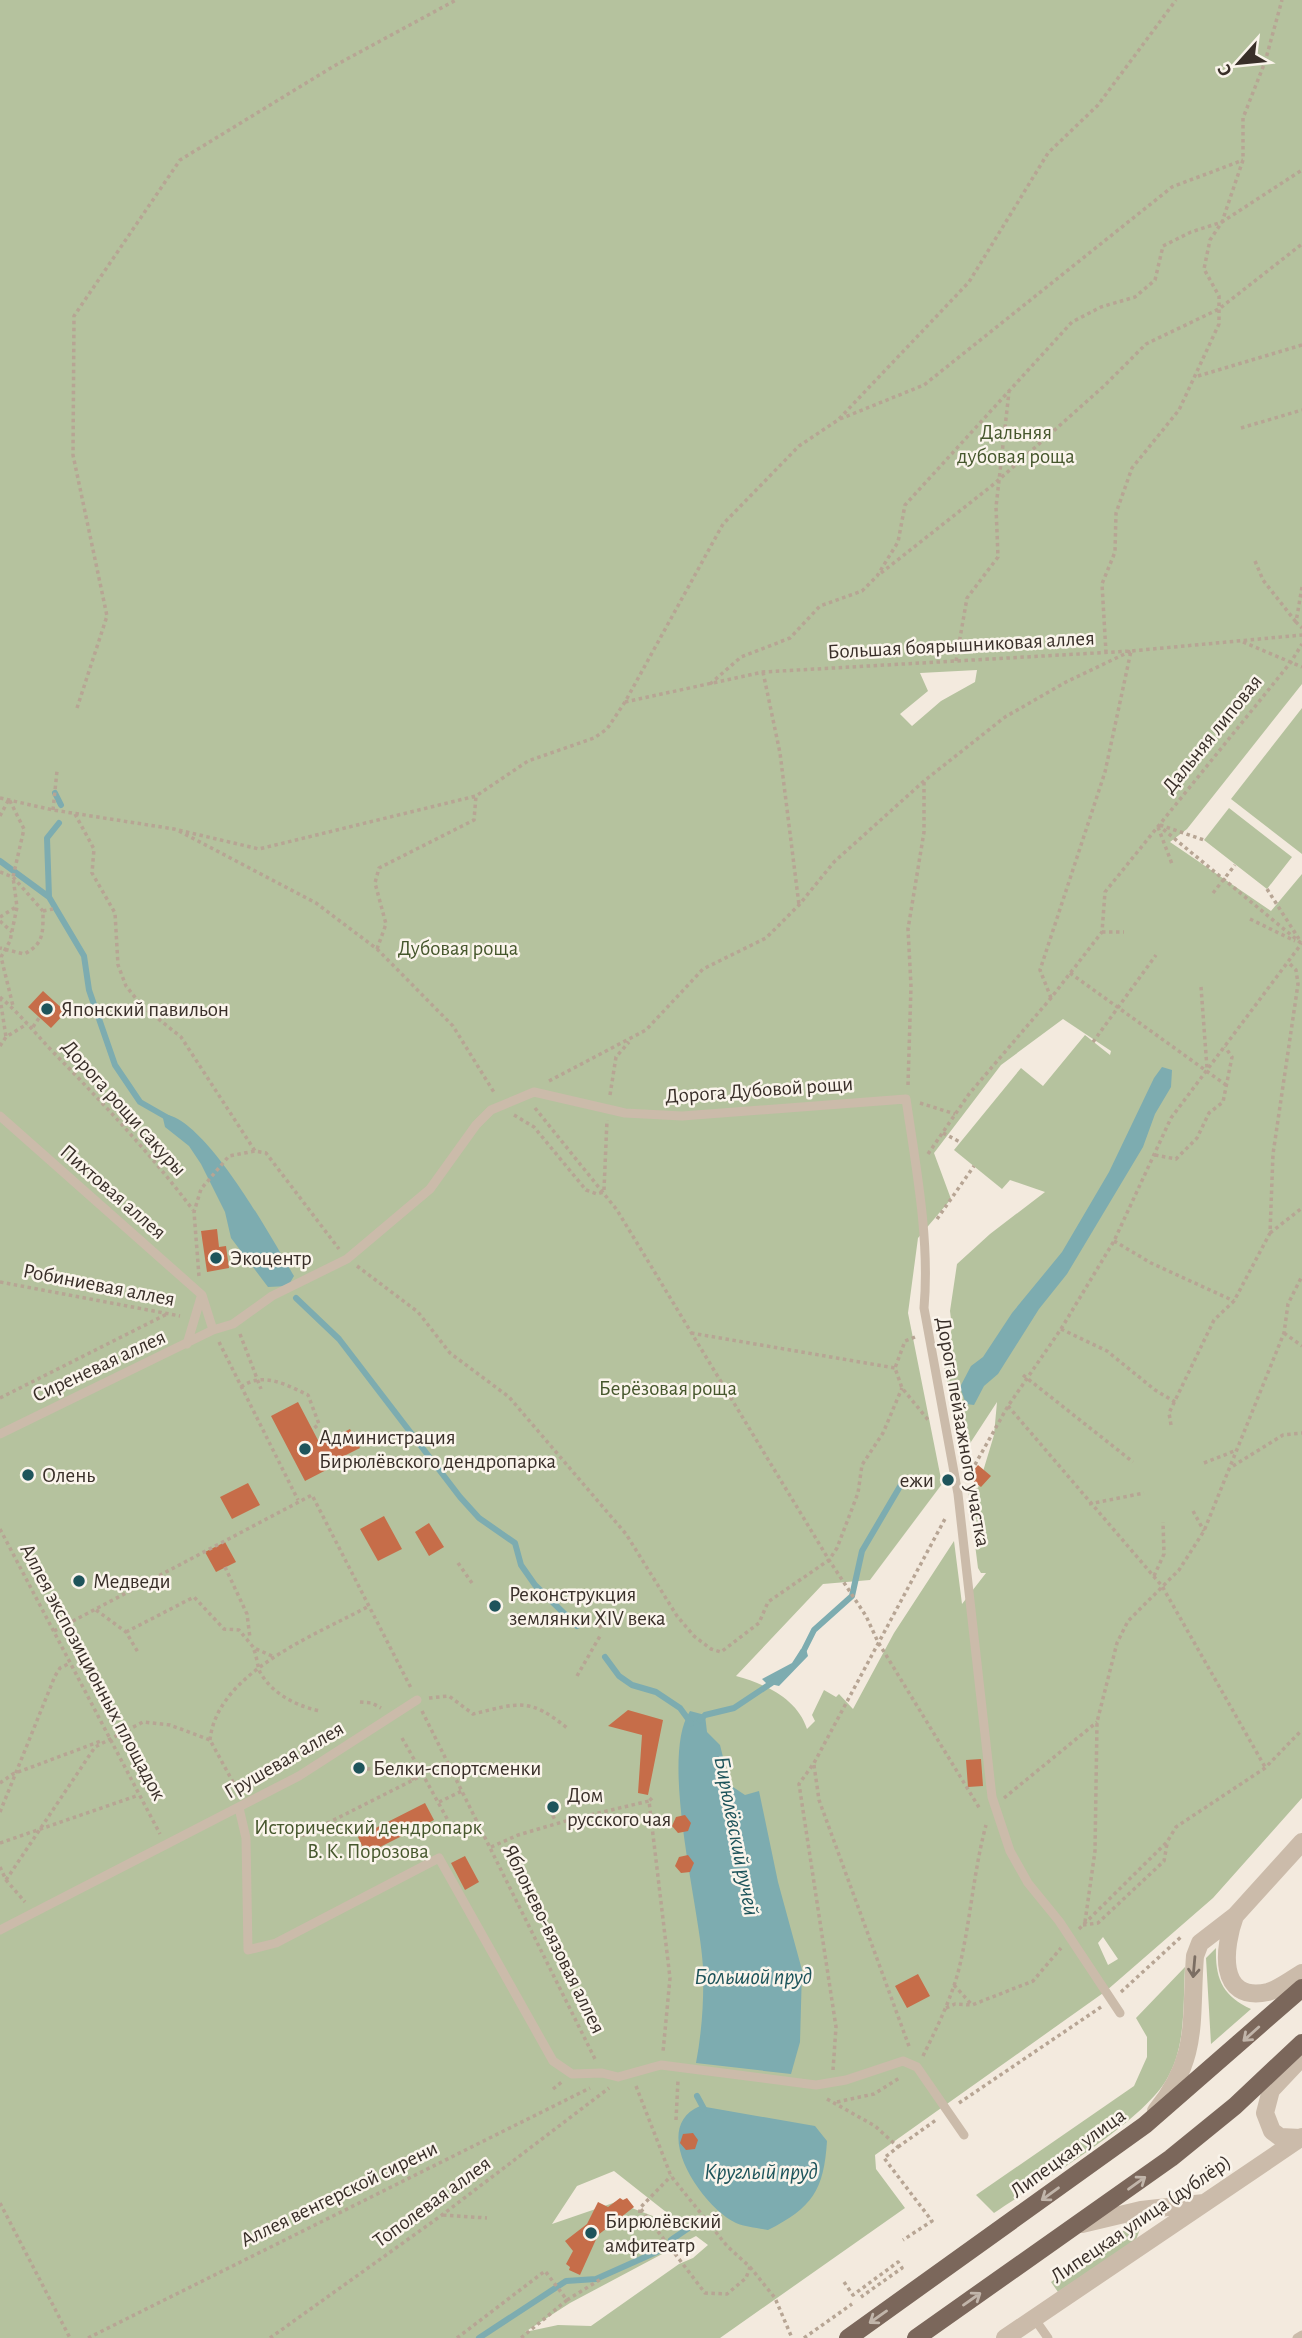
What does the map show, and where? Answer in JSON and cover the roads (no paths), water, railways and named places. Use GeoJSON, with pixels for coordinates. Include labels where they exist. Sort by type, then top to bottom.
{"type":"FeatureCollection","features":[{"type":"Feature","properties":{"kind":"main road","name":"Липецкая улица"},"geometry":{"type":"LineString","coordinates":[[848,2338],[1145,2125],[1302,1988]]}},
{"type":"Feature","properties":{"kind":"main road"},"geometry":{"type":"LineString","coordinates":[[916,2338],[1082,2224],[1171,2158],[1235,2106],[1302,2043]]}},
{"type":"Feature","properties":{"kind":"street"},"geometry":{"type":"LineString","coordinates":[[1145,2125],[1166,2098],[1189,2051],[1197,1950],[1200,1943],[1235,1916],[1302,1842]]}},
{"type":"Feature","properties":{"kind":"street"},"geometry":{"type":"LineString","coordinates":[[1235,1916],[1226,1941],[1224,1958],[1229,1974],[1240,1989],[1253,1994],[1271,1992],[1302,1973]]}},
{"type":"Feature","properties":{"kind":"street"},"geometry":{"type":"LineString","coordinates":[[1263,2165],[1273,2144],[1272,2131],[1265,2113],[1266,2099],[1302,2057]]}},
{"type":"Feature","properties":{"kind":"street"},"geometry":{"type":"LineString","coordinates":[[1272,2131],[1287,2138],[1302,2138]]}},
{"type":"Feature","properties":{"kind":"street","name":"Липецкая улица (дублёр)"},"geometry":{"type":"LineString","coordinates":[[1005,2338],[1302,2138]]}},
{"type":"Feature","properties":{"kind":"street"},"geometry":{"type":"LineString","coordinates":[[1082,2224],[1141,2210],[1208,2203]]}},
{"type":"Feature","properties":{"kind":"lane","name":"Дорога Дубовой рощи"},"geometry":{"type":"LineString","coordinates":[[347,1259],[430,1189],[476,1125],[501,1104],[522,1095],[534,1092],[608,1110],[682,1116],[811,1104],[906,1099]]}},
{"type":"Feature","properties":{"kind":"lane","name":"Дорога пейзажного участка"},"geometry":{"type":"LineString","coordinates":[[906,1099],[918,1174],[927,1331],[958,1494],[995,1805],[1009,1847],[1028,1883],[1070,1937],[1119,2013]]}},
{"type":"Feature","properties":{"kind":"lane","name":"Пихтовая аллея"},"geometry":{"type":"LineString","coordinates":[[0,1116],[202,1295]]}},
{"type":"Feature","properties":{"kind":"lane","name":"Сиреневая аллея"},"geometry":{"type":"LineString","coordinates":[[0,1434],[47,1408],[213,1330],[233,1324],[272,1296],[347,1259]]}},
{"type":"Feature","properties":{"kind":"lane"},"geometry":{"type":"LineString","coordinates":[[202,1295],[213,1330]]}},
{"type":"Feature","properties":{"kind":"lane"},"geometry":{"type":"LineString","coordinates":[[187,1344],[202,1295]]}},
{"type":"Feature","properties":{"kind":"lane","name":"Грушевая аллея"},"geometry":{"type":"LineString","coordinates":[[0,1930],[299,1776],[417,1700]]}},
{"type":"Feature","properties":{"kind":"lane"},"geometry":{"type":"LineString","coordinates":[[242,1806],[246,1838],[248,1950],[276,1942],[439,1858],[553,2061],[572,2074],[618,2077],[661,2065],[816,2085],[832,2083],[903,2061],[917,2067],[964,2135]]}},
{"type":"Feature","properties":{"kind":"lane"},"geometry":{"type":"LineString","coordinates":[[1034,2318],[1048,2338]]}},
{"type":"Feature","properties":{"kind":"lane"},"geometry":{"type":"LineString","coordinates":[[1297,2338],[1302,2335]]}},
{"type":"Feature","properties":{"kind":"water"},"geometry":{"type":"Polygon","coordinates":[[[1162,1067],[1172,1070],[1171,1087],[1155,1114],[1143,1147],[1067,1274],[1039,1309],[998,1374],[984,1386],[974,1405],[966,1404],[960,1387],[971,1366],[983,1357],[1012,1313],[1062,1252],[1109,1172],[1154,1078],[1162,1067]]]}},
{"type":"Feature","properties":{"kind":"water"},"geometry":{"type":"Polygon","coordinates":[[[162,1114],[179,1120],[198,1135],[217,1156],[294,1276],[288,1286],[268,1287],[231,1238],[225,1212],[201,1164],[189,1146],[165,1127],[162,1114]]]}},
{"type":"Feature","properties":{"kind":"water"},"geometry":{"type":"Polygon","coordinates":[[[801,1649],[806,1649],[808,1656],[779,1686],[766,1683],[762,1679],[792,1663],[801,1649]]]}},
{"type":"Feature","properties":{"kind":"water","name":"Большой пруд"},"geometry":{"type":"Polygon","coordinates":[[[690,1711],[705,1715],[707,1732],[720,1745],[730,1785],[745,1795],[759,1791],[778,1882],[802,1970],[800,2042],[791,2074],[696,2063],[702,2015],[703,1967],[684,1835],[679,1763],[682,1733],[690,1711]]]}},
{"type":"Feature","properties":{"kind":"water","name":"Круглый пруд"},"geometry":{"type":"Polygon","coordinates":[[[700,2106],[815,2126],[827,2141],[823,2172],[813,2196],[795,2214],[768,2230],[736,2223],[723,2214],[696,2185],[680,2148],[679,2131],[685,2117],[700,2106]]]}},
{"type":"Feature","properties":{"kind":"waterway","name":"Бирюлёвский ручей"},"geometry":{"type":"LineString","coordinates":[[55,793],[61,805]]}},
{"type":"Feature","properties":{"kind":"waterway","name":"Бирюлёвский ручей"},"geometry":{"type":"LineString","coordinates":[[59,823],[47,838],[49,897],[84,956],[89,990],[115,1065],[140,1102],[168,1118]]}},
{"type":"Feature","properties":{"kind":"waterway"},"geometry":{"type":"LineString","coordinates":[[0,861],[49,897]]}},
{"type":"Feature","properties":{"kind":"waterway","name":"Бирюлёвский ручей"},"geometry":{"type":"LineString","coordinates":[[296,1298],[339,1339],[460,1497],[479,1518],[515,1543],[521,1565],[535,1585],[577,1626]]}},
{"type":"Feature","properties":{"kind":"waterway"},"geometry":{"type":"LineString","coordinates":[[801,1656],[814,1630],[852,1596],[862,1551],[902,1483]]}},
{"type":"Feature","properties":{"kind":"waterway","name":"Бирюлёвский ручей"},"geometry":{"type":"LineString","coordinates":[[605,1657],[619,1676],[632,1685],[656,1692],[680,1708],[691,1723]]}},
{"type":"Feature","properties":{"kind":"waterway"},"geometry":{"type":"LineString","coordinates":[[700,1720],[705,1715],[734,1708],[776,1680]]}},
{"type":"Feature","properties":{"kind":"waterway","name":"Бирюлёвский ручей"},"geometry":{"type":"LineString","coordinates":[[697,2096],[704,2109]]}},
{"type":"Feature","properties":{"kind":"waterway","name":"Бирюлёвский ручей"},"geometry":{"type":"LineString","coordinates":[[671,2240],[696,2223]]}},
{"type":"Feature","properties":{"kind":"waterway","name":"Бирюлёвский ручей"},"geometry":{"type":"LineString","coordinates":[[479,2338],[566,2281],[596,2279],[661,2250]]}},
{"type":"Feature","properties":{"kind":"place","name":"Японcкий павильон"},"geometry":{"type":"Point","coordinates":[47,1009]}},
{"type":"Feature","properties":{"kind":"place","name":"Экоцентр"},"geometry":{"type":"Point","coordinates":[216,1258]}},
{"type":"Feature","properties":{"kind":"place","name":"Администрация Бирюлёвского дендропарка"},"geometry":{"type":"Point","coordinates":[305,1449]}},
{"type":"Feature","properties":{"kind":"place","name":"Олень"},"geometry":{"type":"Point","coordinates":[28,1475]}},
{"type":"Feature","properties":{"kind":"place","name":"ежи"},"geometry":{"type":"Point","coordinates":[948,1480]}},
{"type":"Feature","properties":{"kind":"place","name":"Медведи"},"geometry":{"type":"Point","coordinates":[79,1581]}},
{"type":"Feature","properties":{"kind":"place","name":"Реконструкция землянки XIV века"},"geometry":{"type":"Point","coordinates":[495,1606]}},
{"type":"Feature","properties":{"kind":"place","name":"Белки-спортсменки"},"geometry":{"type":"Point","coordinates":[359,1768]}},
{"type":"Feature","properties":{"kind":"place","name":"Дом русского чая"},"geometry":{"type":"Point","coordinates":[553,1807]}},
{"type":"Feature","properties":{"kind":"place","name":"Бирюлёвский амфитеатр"},"geometry":{"type":"Point","coordinates":[591,2233]}},
{"type":"Feature","properties":{"kind":"park label","name":"Дальняя дубовая роща"},"geometry":{"type":"Point","coordinates":[1016,444]}},
{"type":"Feature","properties":{"kind":"park label","name":"Дубовая роща"},"geometry":{"type":"Point","coordinates":[458,948]}},
{"type":"Feature","properties":{"kind":"park label","name":"Берёзовая роща"},"geometry":{"type":"Point","coordinates":[668,1388]}},
{"type":"Feature","properties":{"kind":"park label","name":"Исторический дендропарк В. К. Порозова"},"geometry":{"type":"Point","coordinates":[368,1839]}}]}
